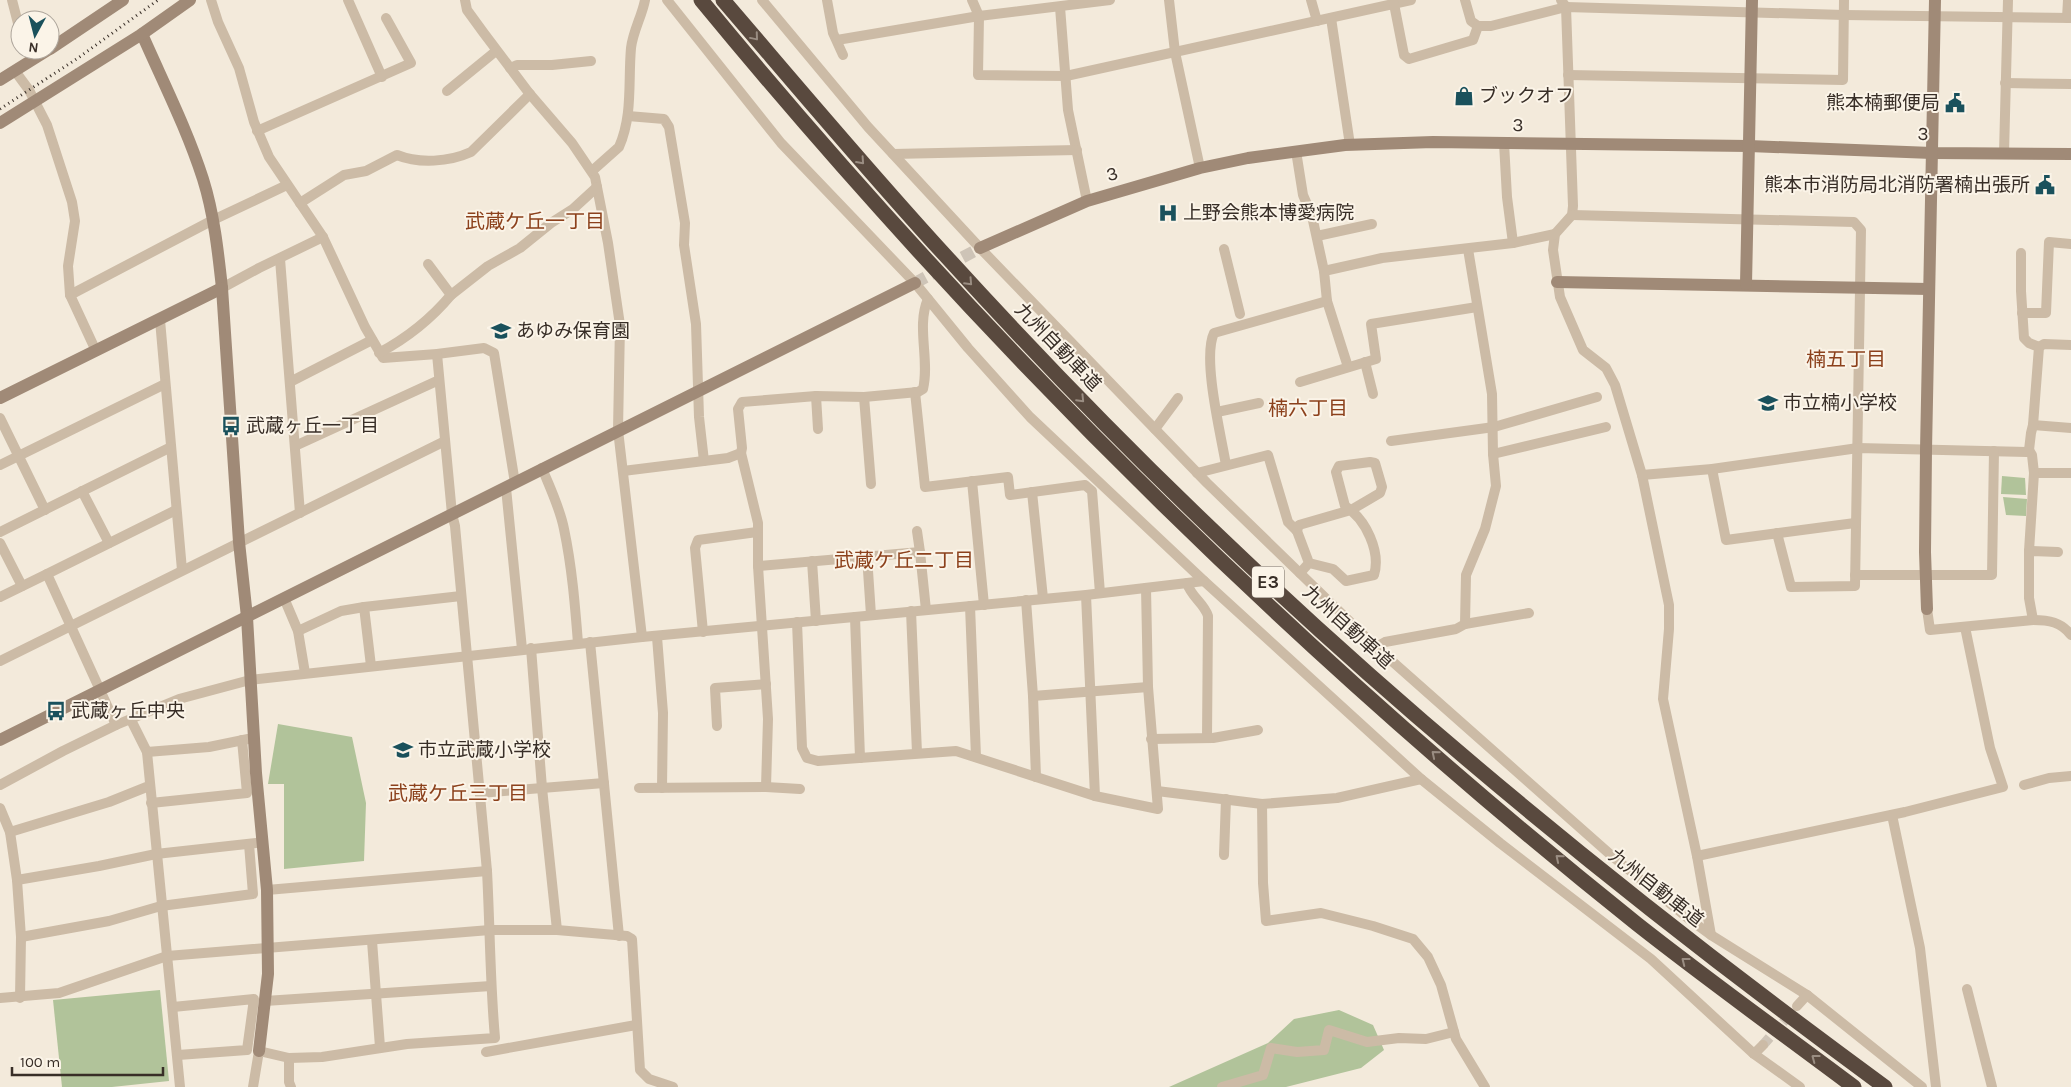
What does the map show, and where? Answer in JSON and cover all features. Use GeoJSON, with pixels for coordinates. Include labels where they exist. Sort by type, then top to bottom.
{"type":"FeatureCollection","features":[{"type":"Feature","properties":{"kind":"highway","name":"九州自動車道"},"geometry":{"type":"LineString","coordinates":[[701,0],[755,66],[935,269],[1018,358],[1118,460],[1264,601],[1409,732],[1635,922],[1729,995],[1854,1087]]}},
{"type":"Feature","properties":{"kind":"highway","name":"九州自動車道"},"geometry":{"type":"LineString","coordinates":[[724,0],[851,149],[944,254],[1032,349],[1224,542],[1426,725],[1593,864],[1750,988],[1884,1087]]}},
{"type":"Feature","properties":{"kind":"street"},"geometry":{"type":"LineString","coordinates":[[60,42],[123,0]]}},
{"type":"Feature","properties":{"kind":"street"},"geometry":{"type":"LineString","coordinates":[[0,123],[142,34],[190,0]]}},
{"type":"Feature","properties":{"kind":"street"},"geometry":{"type":"LineString","coordinates":[[211,0],[218,22],[239,68],[257,131],[269,157],[323,237],[372,340],[383,358],[484,348],[494,353],[511,485],[526,649],[557,930]]}},
{"type":"Feature","properties":{"kind":"street"},"geometry":{"type":"LineString","coordinates":[[348,0],[382,77]]}},
{"type":"Feature","properties":{"kind":"street"},"geometry":{"type":"LineString","coordinates":[[465,0],[467,10],[496,50],[529,93],[572,143],[592,171],[597,187],[608,243],[620,325],[618,430],[642,637]]}},
{"type":"Feature","properties":{"kind":"street"},"geometry":{"type":"LineString","coordinates":[[592,171],[619,147],[628,116],[631,48],[645,0]]}},
{"type":"Feature","properties":{"kind":"street"},"geometry":{"type":"LineString","coordinates":[[667,0],[781,143],[915,282],[968,348],[1030,417],[1204,581],[1421,779],[1500,843],[1651,959],[1754,1054],[1800,1087]]}},
{"type":"Feature","properties":{"kind":"street"},"geometry":{"type":"LineString","coordinates":[[762,0],[893,154],[980,248],[1197,473],[1376,648],[1612,856],[1711,935],[1806,995],[1922,1087]]}},
{"type":"Feature","properties":{"kind":"street"},"geometry":{"type":"LineString","coordinates":[[827,0],[833,33],[843,55]]}},
{"type":"Feature","properties":{"kind":"street"},"geometry":{"type":"LineString","coordinates":[[972,0],[979,16],[978,75],[1066,76],[1411,0]]}},
{"type":"Feature","properties":{"kind":"street"},"geometry":{"type":"LineString","coordinates":[[837,40],[979,16],[1110,0]]}},
{"type":"Feature","properties":{"kind":"street"},"geometry":{"type":"LineString","coordinates":[[1169,0],[1175,52],[1200,168]]}},
{"type":"Feature","properties":{"kind":"street"},"geometry":{"type":"LineString","coordinates":[[1311,0],[1317,21]]}},
{"type":"Feature","properties":{"kind":"street"},"geometry":{"type":"LineString","coordinates":[[1465,0],[1471,21],[1478,26],[1492,26],[1564,4],[1752,6],[1844,14],[2069,18],[2068,0]]}},
{"type":"Feature","properties":{"kind":"street"},"geometry":{"type":"LineString","coordinates":[[1568,75],[1843,80],[1844,0]]}},
{"type":"Feature","properties":{"kind":"street"},"geometry":{"type":"LineString","coordinates":[[1935,0],[1926,450],[1925,576],[1930,630],[2049,620],[2058,624],[2071,635]]}},
{"type":"Feature","properties":{"kind":"street"},"geometry":{"type":"LineString","coordinates":[[2004,153],[2008,0]]}},
{"type":"Feature","properties":{"kind":"street"},"geometry":{"type":"LineString","coordinates":[[1394,4],[1404,55],[1409,59],[1474,40],[1478,26]]}},
{"type":"Feature","properties":{"kind":"street"},"geometry":{"type":"LineString","coordinates":[[1564,4],[1571,144],[1572,215],[1555,234],[1553,250],[1557,282],[1560,297],[1583,350],[1606,368],[1615,385],[1642,475],[1669,605],[1670,630],[1663,698],[1697,856],[1711,935]]}},
{"type":"Feature","properties":{"kind":"street"},"geometry":{"type":"LineString","coordinates":[[1746,284],[1752,6]]}},
{"type":"Feature","properties":{"kind":"street"},"geometry":{"type":"LineString","coordinates":[[1060,7],[1068,110],[1087,202]]}},
{"type":"Feature","properties":{"kind":"street"},"geometry":{"type":"LineString","coordinates":[[257,131],[411,63],[386,18]]}},
{"type":"Feature","properties":{"kind":"street"},"geometry":{"type":"LineString","coordinates":[[1331,18],[1350,145]]}},
{"type":"Feature","properties":{"kind":"street"},"geometry":{"type":"LineString","coordinates":[[142,34],[187,135],[203,179],[213,220],[222,288],[250,680],[247,793],[151,803]]}},
{"type":"Feature","properties":{"kind":"street"},"geometry":{"type":"LineString","coordinates":[[447,91],[496,50]]}},
{"type":"Feature","properties":{"kind":"street"},"geometry":{"type":"LineString","coordinates":[[0,80],[15,71],[27,60]]}},
{"type":"Feature","properties":{"kind":"street"},"geometry":{"type":"LineString","coordinates":[[510,68],[517,65],[552,65],[590,61]]}},
{"type":"Feature","properties":{"kind":"street"},"geometry":{"type":"LineString","coordinates":[[15,71],[36,102],[47,125],[72,204],[75,221],[68,266],[70,296],[96,351]]}},
{"type":"Feature","properties":{"kind":"street"},"geometry":{"type":"LineString","coordinates":[[2006,83],[2071,84]]}},
{"type":"Feature","properties":{"kind":"street"},"geometry":{"type":"LineString","coordinates":[[300,203],[344,174],[366,171],[397,155],[409,160],[445,160],[460,157],[470,152],[529,93]]}},
{"type":"Feature","properties":{"kind":"street"},"geometry":{"type":"LineString","coordinates":[[628,116],[664,119],[670,127],[685,223],[684,245],[696,324],[699,417],[704,461]]}},
{"type":"Feature","properties":{"kind":"street","name":"3"},"geometry":{"type":"LineString","coordinates":[[980,248],[1087,202],[1200,168],[1248,158],[1350,145],[1432,142],[1749,146],[1932,153],[2071,154]]}},
{"type":"Feature","properties":{"kind":"street"},"geometry":{"type":"LineString","coordinates":[[1504,143],[1507,197],[1513,243]]}},
{"type":"Feature","properties":{"kind":"street"},"geometry":{"type":"LineString","coordinates":[[893,154],[1077,150]]}},
{"type":"Feature","properties":{"kind":"street"},"geometry":{"type":"LineString","coordinates":[[1296,151],[1303,195],[1312,216],[1317,236],[1324,271],[1327,301],[1348,367]]}},
{"type":"Feature","properties":{"kind":"street"},"geometry":{"type":"LineString","coordinates":[[70,296],[213,220],[287,186]]}},
{"type":"Feature","properties":{"kind":"street"},"geometry":{"type":"LineString","coordinates":[[379,352],[400,341],[419,327],[437,312],[452,295],[488,266],[520,248],[551,222],[573,209],[597,187]]}},
{"type":"Feature","properties":{"kind":"street"},"geometry":{"type":"LineString","coordinates":[[1572,215],[1854,222],[1861,230],[1855,586],[1791,587],[1777,533]]}},
{"type":"Feature","properties":{"kind":"street"},"geometry":{"type":"LineString","coordinates":[[1317,236],[1372,224]]}},
{"type":"Feature","properties":{"kind":"street"},"geometry":{"type":"LineString","coordinates":[[1324,271],[1382,258],[1513,243],[1555,234]]}},
{"type":"Feature","properties":{"kind":"street"},"geometry":{"type":"LineString","coordinates":[[0,398],[160,320],[323,237]]}},
{"type":"Feature","properties":{"kind":"street"},"geometry":{"type":"LineString","coordinates":[[2022,313],[2046,313],[2049,242],[2071,244]]}},
{"type":"Feature","properties":{"kind":"street"},"geometry":{"type":"LineString","coordinates":[[1224,249],[1240,314]]}},
{"type":"Feature","properties":{"kind":"street"},"geometry":{"type":"LineString","coordinates":[[1465,624],[1466,575],[1485,529],[1496,486],[1493,454],[1492,394],[1468,249]]}},
{"type":"Feature","properties":{"kind":"street"},"geometry":{"type":"LineString","coordinates":[[2021,253],[2024,338],[2029,343],[2039,347]]}},
{"type":"Feature","properties":{"kind":"street"},"geometry":{"type":"LineString","coordinates":[[280,259],[300,513]]}},
{"type":"Feature","properties":{"kind":"street"},"geometry":{"type":"LineString","coordinates":[[428,264],[452,295]]}},
{"type":"Feature","properties":{"kind":"street"},"geometry":{"type":"LineString","coordinates":[[0,740],[915,282]]}},
{"type":"Feature","properties":{"kind":"street"},"geometry":{"type":"LineString","coordinates":[[1557,282],[1746,284],[1929,289]]}},
{"type":"Feature","properties":{"kind":"street"},"geometry":{"type":"LineString","coordinates":[[766,787],[768,719],[758,566],[757,513],[741,453],[738,409],[742,402],[816,396],[864,397],[915,392],[924,389],[926,377],[924,320],[925,306],[928,299]]}},
{"type":"Feature","properties":{"kind":"street"},"geometry":{"type":"LineString","coordinates":[[1226,466],[1210,366],[1211,339],[1214,333],[1327,301]]}},
{"type":"Feature","properties":{"kind":"street"},"geometry":{"type":"LineString","coordinates":[[1300,382],[1376,358],[1370,324],[1477,307]]}},
{"type":"Feature","properties":{"kind":"street"},"geometry":{"type":"LineString","coordinates":[[160,320],[182,570]]}},
{"type":"Feature","properties":{"kind":"street"},"geometry":{"type":"LineString","coordinates":[[290,382],[372,340]]}},
{"type":"Feature","properties":{"kind":"street"},"geometry":{"type":"LineString","coordinates":[[2039,347],[2044,344],[2071,345]]}},
{"type":"Feature","properties":{"kind":"street"},"geometry":{"type":"LineString","coordinates":[[2033,620],[2029,598],[2029,551],[2034,473],[2032,455],[2029,450],[2034,425],[2039,347]]}},
{"type":"Feature","properties":{"kind":"street"},"geometry":{"type":"LineString","coordinates":[[259,1051],[289,1058],[322,1057],[380,1047],[495,1038],[490,986],[487,872],[437,354]]}},
{"type":"Feature","properties":{"kind":"street"},"geometry":{"type":"LineString","coordinates":[[1365,362],[1373,394]]}},
{"type":"Feature","properties":{"kind":"street"},"geometry":{"type":"LineString","coordinates":[[295,446],[439,380]]}},
{"type":"Feature","properties":{"kind":"street"},"geometry":{"type":"LineString","coordinates":[[0,465],[166,384]]}},
{"type":"Feature","properties":{"kind":"street"},"geometry":{"type":"LineString","coordinates":[[915,392],[925,487],[1008,477],[1010,495],[1085,485],[1092,491],[1100,592]]}},
{"type":"Feature","properties":{"kind":"street"},"geometry":{"type":"LineString","coordinates":[[816,396],[818,429]]}},
{"type":"Feature","properties":{"kind":"street"},"geometry":{"type":"LineString","coordinates":[[864,397],[870,484]]}},
{"type":"Feature","properties":{"kind":"street"},"geometry":{"type":"LineString","coordinates":[[1391,441],[1494,427],[1597,397]]}},
{"type":"Feature","properties":{"kind":"street"},"geometry":{"type":"LineString","coordinates":[[1155,428],[1178,398]]}},
{"type":"Feature","properties":{"kind":"street"},"geometry":{"type":"LineString","coordinates":[[1217,412],[1259,403]]}},
{"type":"Feature","properties":{"kind":"street"},"geometry":{"type":"LineString","coordinates":[[0,418],[45,510]]}},
{"type":"Feature","properties":{"kind":"street"},"geometry":{"type":"LineString","coordinates":[[2034,425],[2071,428]]}},
{"type":"Feature","properties":{"kind":"street"},"geometry":{"type":"LineString","coordinates":[[1493,454],[1606,427]]}},
{"type":"Feature","properties":{"kind":"street"},"geometry":{"type":"LineString","coordinates":[[0,661],[445,441]]}},
{"type":"Feature","properties":{"kind":"street"},"geometry":{"type":"LineString","coordinates":[[0,532],[171,447]]}},
{"type":"Feature","properties":{"kind":"street"},"geometry":{"type":"LineString","coordinates":[[1642,475],[1712,469],[1858,448],[2026,452],[2029,450]]}},
{"type":"Feature","properties":{"kind":"street"},"geometry":{"type":"LineString","coordinates":[[1855,575],[1992,575],[1994,451]]}},
{"type":"Feature","properties":{"kind":"street"},"geometry":{"type":"LineString","coordinates":[[623,471],[728,458],[741,453]]}},
{"type":"Feature","properties":{"kind":"street"},"geometry":{"type":"LineString","coordinates":[[1197,473],[1268,455],[1288,522],[1296,531],[1309,563]]}},
{"type":"Feature","properties":{"kind":"street"},"geometry":{"type":"LineString","coordinates":[[1296,531],[1300,525],[1351,510],[1380,493],[1382,486],[1375,463],[1339,466],[1336,472],[1345,506],[1351,510],[1371,537],[1376,568],[1374,575],[1346,580],[1333,569],[1309,563]]}},
{"type":"Feature","properties":{"kind":"street"},"geometry":{"type":"LineString","coordinates":[[542,468],[558,506],[564,528],[578,643]]}},
{"type":"Feature","properties":{"kind":"street"},"geometry":{"type":"LineString","coordinates":[[1712,469],[1726,540],[1855,524]]}},
{"type":"Feature","properties":{"kind":"street"},"geometry":{"type":"LineString","coordinates":[[2034,473],[2071,473]]}},
{"type":"Feature","properties":{"kind":"street"},"geometry":{"type":"LineString","coordinates":[[972,482],[984,605]]}},
{"type":"Feature","properties":{"kind":"street"},"geometry":{"type":"LineString","coordinates":[[82,491],[108,543]]}},
{"type":"Feature","properties":{"kind":"street"},"geometry":{"type":"LineString","coordinates":[[1032,492],[1043,598]]}},
{"type":"Feature","properties":{"kind":"street"},"geometry":{"type":"LineString","coordinates":[[0,597],[176,510]]}},
{"type":"Feature","properties":{"kind":"street"},"geometry":{"type":"LineString","coordinates":[[916,531],[926,610]]}},
{"type":"Feature","properties":{"kind":"street"},"geometry":{"type":"LineString","coordinates":[[703,632],[695,548],[698,540],[757,532]]}},
{"type":"Feature","properties":{"kind":"street"},"geometry":{"type":"LineString","coordinates":[[0,543],[22,586]]}},
{"type":"Feature","properties":{"kind":"street"},"geometry":{"type":"LineString","coordinates":[[2029,551],[2058,552]]}},
{"type":"Feature","properties":{"kind":"street"},"geometry":{"type":"LineString","coordinates":[[758,566],[920,552]]}},
{"type":"Feature","properties":{"kind":"street"},"geometry":{"type":"LineString","coordinates":[[867,556],[871,615]]}},
{"type":"Feature","properties":{"kind":"street"},"geometry":{"type":"LineString","coordinates":[[812,561],[816,621]]}},
{"type":"Feature","properties":{"kind":"street"},"geometry":{"type":"LineString","coordinates":[[1300,573],[1309,563]]}},
{"type":"Feature","properties":{"kind":"street"},"geometry":{"type":"LineString","coordinates":[[47,574],[116,725]]}},
{"type":"Feature","properties":{"kind":"street"},"geometry":{"type":"LineString","coordinates":[[0,785],[116,725],[179,699],[250,680],[578,643],[1086,595],[1204,581]]}},
{"type":"Feature","properties":{"kind":"street"},"geometry":{"type":"LineString","coordinates":[[1187,583],[1190,592],[1206,610],[1208,616],[1207,738]]}},
{"type":"Feature","properties":{"kind":"street"},"geometry":{"type":"LineString","coordinates":[[797,622],[803,754],[807,758],[818,761],[956,751],[1096,796],[1136,806],[1158,809],[1148,688],[1146,588]]}},
{"type":"Feature","properties":{"kind":"street"},"geometry":{"type":"LineString","coordinates":[[1086,595],[1096,796]]}},
{"type":"Feature","properties":{"kind":"street"},"geometry":{"type":"LineString","coordinates":[[298,631],[341,612],[364,607],[461,596]]}},
{"type":"Feature","properties":{"kind":"street"},"geometry":{"type":"LineString","coordinates":[[284,598],[298,631],[305,673]]}},
{"type":"Feature","properties":{"kind":"street"},"geometry":{"type":"LineString","coordinates":[[1026,600],[1033,696],[1036,777]]}},
{"type":"Feature","properties":{"kind":"street"},"geometry":{"type":"LineString","coordinates":[[970,606],[976,757]]}},
{"type":"Feature","properties":{"kind":"street"},"geometry":{"type":"LineString","coordinates":[[364,607],[371,666]]}},
{"type":"Feature","properties":{"kind":"street"},"geometry":{"type":"LineString","coordinates":[[911,611],[917,753]]}},
{"type":"Feature","properties":{"kind":"street"},"geometry":{"type":"LineString","coordinates":[[1376,648],[1385,642],[1456,629],[1465,624],[1529,613]]}},
{"type":"Feature","properties":{"kind":"street"},"geometry":{"type":"LineString","coordinates":[[856,617],[860,758]]}},
{"type":"Feature","properties":{"kind":"street"},"geometry":{"type":"LineString","coordinates":[[1697,856],[1892,815],[2002,787],[1990,748],[1964,627]]}},
{"type":"Feature","properties":{"kind":"street"},"geometry":{"type":"LineString","coordinates":[[657,637],[663,713],[662,788]]}},
{"type":"Feature","properties":{"kind":"street"},"geometry":{"type":"LineString","coordinates":[[590,642],[619,936]]}},
{"type":"Feature","properties":{"kind":"street"},"geometry":{"type":"LineString","coordinates":[[717,726],[714,688],[766,684]]}},
{"type":"Feature","properties":{"kind":"street"},"geometry":{"type":"LineString","coordinates":[[1033,696],[1148,688]]}},
{"type":"Feature","properties":{"kind":"street"},"geometry":{"type":"LineString","coordinates":[[131,720],[147,752],[180,1087]]}},
{"type":"Feature","properties":{"kind":"street"},"geometry":{"type":"LineString","coordinates":[[1151,739],[1207,738],[1258,730]]}},
{"type":"Feature","properties":{"kind":"street"},"geometry":{"type":"LineString","coordinates":[[147,752],[209,747],[248,739]]}},
{"type":"Feature","properties":{"kind":"street"},"geometry":{"type":"LineString","coordinates":[[21,937],[109,921],[161,906],[253,894],[255,843],[248,739]]}},
{"type":"Feature","properties":{"kind":"street"},"geometry":{"type":"LineString","coordinates":[[2024,785],[2050,778],[2071,776]]}},
{"type":"Feature","properties":{"kind":"street"},"geometry":{"type":"LineString","coordinates":[[1157,791],[1262,804],[1337,798],[1421,779]]}},
{"type":"Feature","properties":{"kind":"street"},"geometry":{"type":"LineString","coordinates":[[480,792],[604,783]]}},
{"type":"Feature","properties":{"kind":"street"},"geometry":{"type":"LineString","coordinates":[[10,832],[109,802],[149,786]]}},
{"type":"Feature","properties":{"kind":"street"},"geometry":{"type":"LineString","coordinates":[[639,788],[766,787],[800,789]]}},
{"type":"Feature","properties":{"kind":"street"},"geometry":{"type":"LineString","coordinates":[[1224,855],[1226,799]]}},
{"type":"Feature","properties":{"kind":"street"},"geometry":{"type":"LineString","coordinates":[[1262,804],[1263,883],[1266,921],[1321,914],[1373,926],[1414,939],[1428,957],[1441,985],[1456,1039],[1485,1087]]}},
{"type":"Feature","properties":{"kind":"street"},"geometry":{"type":"LineString","coordinates":[[0,808],[10,832],[17,880],[21,937],[20,998]]}},
{"type":"Feature","properties":{"kind":"street"},"geometry":{"type":"LineString","coordinates":[[1892,815],[1920,948],[1936,1087]]}},
{"type":"Feature","properties":{"kind":"street"},"geometry":{"type":"LineString","coordinates":[[17,880],[90,868],[156,854],[255,843]]}},
{"type":"Feature","properties":{"kind":"street"},"geometry":{"type":"LineString","coordinates":[[253,1087],[265,1001],[269,948],[267,890],[255,843]]}},
{"type":"Feature","properties":{"kind":"street"},"geometry":{"type":"LineString","coordinates":[[267,890],[487,872]]}},
{"type":"Feature","properties":{"kind":"street"},"geometry":{"type":"LineString","coordinates":[[0,998],[20,998],[58,993],[167,956],[490,930],[557,930],[627,936],[632,939],[640,1070],[649,1079],[673,1087]]}},
{"type":"Feature","properties":{"kind":"street"},"geometry":{"type":"LineString","coordinates":[[372,941],[380,1047]]}},
{"type":"Feature","properties":{"kind":"street"},"geometry":{"type":"LineString","coordinates":[[265,1001],[490,986]]}},
{"type":"Feature","properties":{"kind":"street"},"geometry":{"type":"LineString","coordinates":[[1967,989],[1992,1087]]}},
{"type":"Feature","properties":{"kind":"street"},"geometry":{"type":"LineString","coordinates":[[1797,1006],[1806,995]]}},
{"type":"Feature","properties":{"kind":"street"},"geometry":{"type":"LineString","coordinates":[[172,1006],[254,998],[247,1050],[178,1055]]}},
{"type":"Feature","properties":{"kind":"street"},"geometry":{"type":"LineString","coordinates":[[486,1052],[636,1025]]}},
{"type":"Feature","properties":{"kind":"street"},"geometry":{"type":"LineString","coordinates":[[1222,1087],[1263,1075],[1271,1048],[1297,1052],[1324,1050],[1329,1030],[1367,1042],[1399,1038],[1426,1039],[1454,1032]]}},
{"type":"Feature","properties":{"kind":"street"},"geometry":{"type":"LineString","coordinates":[[1754,1054],[1763,1045]]}},
{"type":"Feature","properties":{"kind":"street"},"geometry":{"type":"LineString","coordinates":[[289,1058],[289,1082],[291,1087]]}},
{"type":"Feature","properties":{"kind":"green space"},"geometry":{"type":"Polygon","coordinates":[[[2002,476],[2025,478],[2026,495],[2001,494],[2002,476]]]}},
{"type":"Feature","properties":{"kind":"green space"},"geometry":{"type":"Polygon","coordinates":[[[2003,497],[2027,499],[2026,516],[2006,515],[2003,497]]]}},
{"type":"Feature","properties":{"kind":"green space"},"geometry":{"type":"Polygon","coordinates":[[[278,724],[352,737],[366,803],[364,861],[284,869],[284,784],[268,784],[278,724]]]}},
{"type":"Feature","properties":{"kind":"green space"},"geometry":{"type":"Polygon","coordinates":[[[160,990],[169,1081],[112,1087],[62,1087],[53,1000],[160,990]]]}},
{"type":"Feature","properties":{"kind":"green space"},"geometry":{"type":"Polygon","coordinates":[[[1339,1010],[1373,1025],[1384,1050],[1361,1068],[1286,1087],[1169,1087],[1268,1043],[1294,1019],[1339,1010]]]}},
{"type":"Feature","properties":{"kind":"tunnel"},"geometry":{"type":"LineString","coordinates":[[915,283],[980,248]]}},
{"type":"Feature","properties":{"kind":"tunnel"},"geometry":{"type":"LineString","coordinates":[[1763,1045],[1792,1012]]}},
{"type":"Feature","properties":{"kind":"railway"},"geometry":{"type":"LineString","coordinates":[[0,109],[78,58],[158,0]]}},
{"type":"Feature","properties":{"kind":"place","name":"ブックオフ"},"geometry":{"type":"Point","coordinates":[1464,96]}},
{"type":"Feature","properties":{"kind":"place","name":"熊本楠郵便局"},"geometry":{"type":"Point","coordinates":[1955,103]}},
{"type":"Feature","properties":{"kind":"place","name":"熊本市消防局北消防署楠出張所"},"geometry":{"type":"Point","coordinates":[2045,185]}},
{"type":"Feature","properties":{"kind":"place","name":"上野会熊本博愛病院"},"geometry":{"type":"Point","coordinates":[1168,213]}},
{"type":"Feature","properties":{"kind":"place","name":"あゆみ保育園"},"geometry":{"type":"Point","coordinates":[501,331]}},
{"type":"Feature","properties":{"kind":"place","name":"市立楠小学校"},"geometry":{"type":"Point","coordinates":[1768,403]}},
{"type":"Feature","properties":{"kind":"place","name":"武蔵ヶ丘一丁目"},"geometry":{"type":"Point","coordinates":[231,426]}},
{"type":"Feature","properties":{"kind":"place","name":"武蔵ヶ丘中央"},"geometry":{"type":"Point","coordinates":[56,711]}},
{"type":"Feature","properties":{"kind":"place","name":"市立武蔵小学校"},"geometry":{"type":"Point","coordinates":[403,750]}},
{"type":"Feature","properties":{"kind":"district","name":"武蔵ケ丘一丁目"},"geometry":{"type":"Point","coordinates":[535,221]}},
{"type":"Feature","properties":{"kind":"district","name":"楠五丁目"},"geometry":{"type":"Point","coordinates":[1846,359]}},
{"type":"Feature","properties":{"kind":"district","name":"楠六丁目"},"geometry":{"type":"Point","coordinates":[1308,408]}},
{"type":"Feature","properties":{"kind":"district","name":"武蔵ケ丘二丁目"},"geometry":{"type":"Point","coordinates":[904,560]}},
{"type":"Feature","properties":{"kind":"district","name":"武蔵ケ丘三丁目"},"geometry":{"type":"Point","coordinates":[458,793]}}]}
